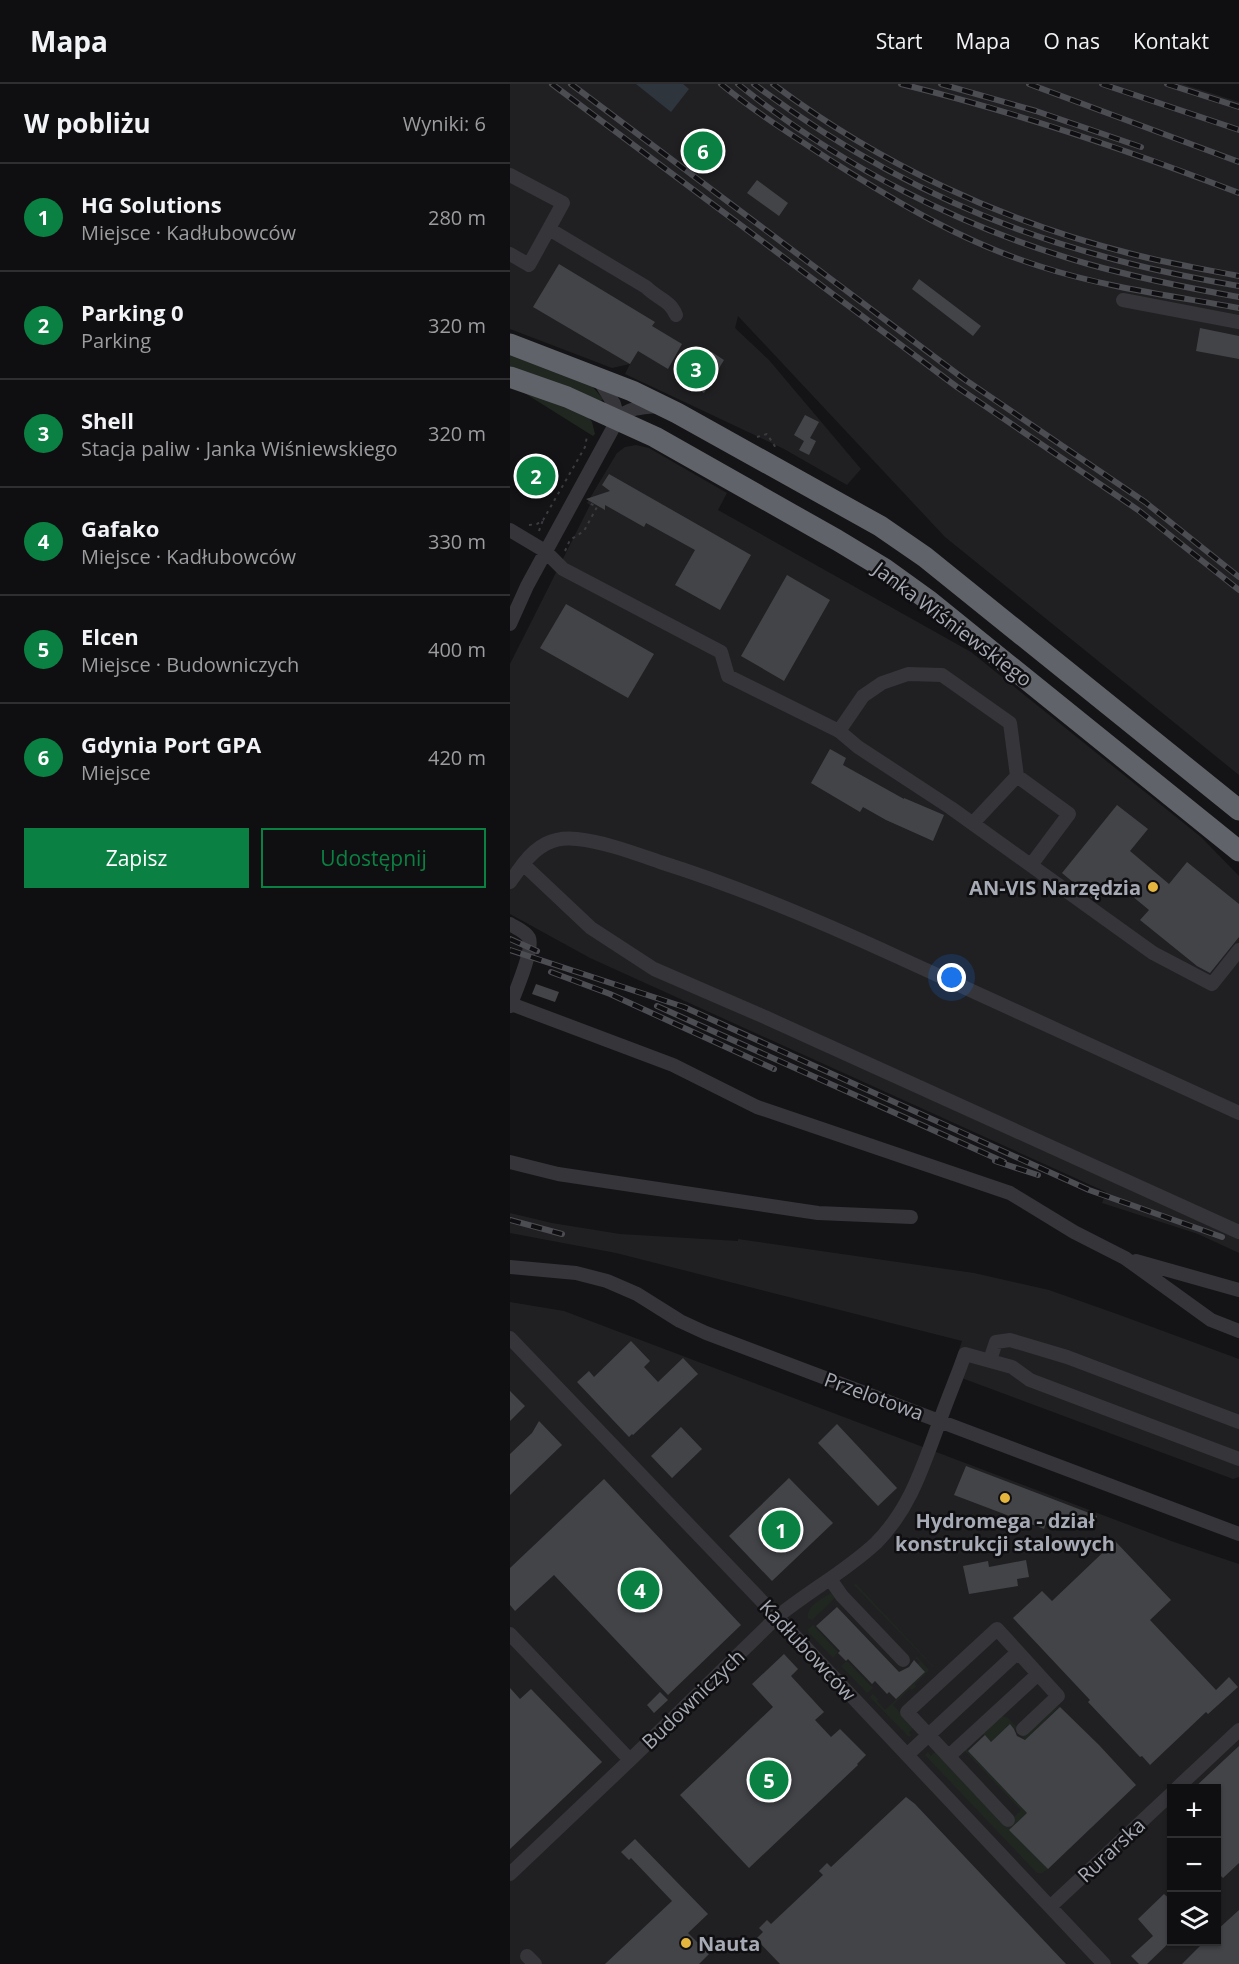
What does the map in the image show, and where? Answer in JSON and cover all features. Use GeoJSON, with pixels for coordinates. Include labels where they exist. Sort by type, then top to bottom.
{"type":"FeatureCollection","features":[{"type":"Feature","properties":{"kind":"highway","name":"Janka Wiśniewskiego"},"geometry":{"type":"LineString","coordinates":[[510,344],[632,391],[880,526],[925,557],[1239,810]]}},
{"type":"Feature","properties":{"kind":"highway","name":"Janka Wiśniewskiego"},"geometry":{"type":"LineString","coordinates":[[510,377],[567,397],[618,419],[686,454],[837,540],[903,581],[1239,851]]}},
{"type":"Feature","properties":{"kind":"street"},"geometry":{"type":"LineString","coordinates":[[510,175],[563,203],[529,265],[510,254]]}},
{"type":"Feature","properties":{"kind":"street"},"geometry":{"type":"LineString","coordinates":[[549,229],[646,287],[672,306],[676,315]]}},
{"type":"Feature","properties":{"kind":"street"},"geometry":{"type":"LineString","coordinates":[[1123,300],[1239,322]]}},
{"type":"Feature","properties":{"kind":"street"},"geometry":{"type":"LineString","coordinates":[[598,378],[614,404],[618,419]]}},
{"type":"Feature","properties":{"kind":"street"},"geometry":{"type":"LineString","coordinates":[[510,624],[545,551],[618,419],[622,414],[636,408],[662,406]]}},
{"type":"Feature","properties":{"kind":"street"},"geometry":{"type":"LineString","coordinates":[[516,527],[563,569],[720,652],[728,676],[839,731],[858,747],[972,823],[1153,953],[1212,984],[1239,950]]}},
{"type":"Feature","properties":{"kind":"street"},"geometry":{"type":"LineString","coordinates":[[839,731],[863,696],[882,683],[908,674],[942,675],[1010,723],[1017,776],[1069,814],[1031,866]]}},
{"type":"Feature","properties":{"kind":"street"},"geometry":{"type":"LineString","coordinates":[[972,823],[1017,776]]}},
{"type":"Feature","properties":{"kind":"street"},"geometry":{"type":"LineString","coordinates":[[510,882],[533,851],[545,843],[576,839],[698,873],[815,919],[1239,1113]]}},
{"type":"Feature","properties":{"kind":"street"},"geometry":{"type":"LineString","coordinates":[[523,864],[591,928],[654,969],[1239,1232]]}},
{"type":"Feature","properties":{"kind":"street"},"geometry":{"type":"LineString","coordinates":[[510,924],[528,936],[530,941],[528,955],[510,1005],[673,1065],[757,1107],[1010,1193],[1074,1232],[1125,1258],[1211,1320],[1239,1331]]}},
{"type":"Feature","properties":{"kind":"street"},"geometry":{"type":"LineString","coordinates":[[510,1162],[558,1174],[818,1213],[911,1217]]}},
{"type":"Feature","properties":{"kind":"street"},"geometry":{"type":"LineString","coordinates":[[1125,1258],[1239,1290]]}},
{"type":"Feature","properties":{"kind":"street","name":"Przelotowa"},"geometry":{"type":"LineString","coordinates":[[510,1267],[576,1273],[607,1281],[637,1294],[680,1321],[706,1333],[1239,1534]]}},
{"type":"Feature","properties":{"kind":"street","name":"Kadłubowców"},"geometry":{"type":"LineString","coordinates":[[510,1338],[1104,1964]]}},
{"type":"Feature","properties":{"kind":"street"},"geometry":{"type":"LineString","coordinates":[[1239,1422],[1076,1360],[1010,1340],[998,1340],[990,1360],[1012,1367],[1030,1380],[1239,1459]]}},
{"type":"Feature","properties":{"kind":"street","name":"Budowniczych"},"geometry":{"type":"LineString","coordinates":[[510,1634],[630,1760],[777,1617],[875,1544],[899,1516],[917,1483],[965,1354],[990,1360]]}},
{"type":"Feature","properties":{"kind":"street"},"geometry":{"type":"LineString","coordinates":[[830,1579],[842,1596],[903,1660]]}},
{"type":"Feature","properties":{"kind":"street"},"geometry":{"type":"LineString","coordinates":[[1008,1820],[907,1712],[997,1629],[1058,1696],[1023,1729]]}},
{"type":"Feature","properties":{"kind":"street"},"geometry":{"type":"LineString","coordinates":[[907,1755],[1018,1652]]}},
{"type":"Feature","properties":{"kind":"street"},"geometry":{"type":"LineString","coordinates":[[949,1756],[1038,1674]]}},
{"type":"Feature","properties":{"kind":"street"},"geometry":{"type":"LineString","coordinates":[[1181,1784],[1239,1730]]}},
{"type":"Feature","properties":{"kind":"street"},"geometry":{"type":"LineString","coordinates":[[510,1874],[630,1760]]}},
{"type":"Feature","properties":{"kind":"street","name":"Rurarska"},"geometry":{"type":"LineString","coordinates":[[1051,1906],[1167,1798]]}},
{"type":"Feature","properties":{"kind":"path"},"geometry":{"type":"LineString","coordinates":[[752,439],[767,434]]}},
{"type":"Feature","properties":{"kind":"path"},"geometry":{"type":"LineString","coordinates":[[516,527],[537,524],[543,520],[585,447],[587,435]]}},
{"type":"Feature","properties":{"kind":"path"},"geometry":{"type":"LineString","coordinates":[[558,564],[570,540],[584,531],[597,507],[586,501]]}},
{"type":"Feature","properties":{"kind":"shaded area"},"geometry":{"type":"Polygon","coordinates":[[[510,84],[1182,84],[1239,102],[1239,775],[945,537],[738,316],[735,328],[769,360],[861,469],[847,485],[784,449],[625,374],[630,364],[612,368],[510,329],[510,84]]]}},
{"type":"Feature","properties":{"kind":"shaded area"},"geometry":{"type":"Polygon","coordinates":[[[636,84],[683,84],[689,89],[671,112],[636,84]]]}},
{"type":"Feature","properties":{"kind":"shaded area"},"geometry":{"type":"Polygon","coordinates":[[[510,354],[592,386],[603,399],[601,401],[510,369],[510,354]]]}},
{"type":"Feature","properties":{"kind":"shaded area"},"geometry":{"type":"Polygon","coordinates":[[[518,389],[587,415],[592,422],[595,434],[593,436],[518,389]]]}},
{"type":"Feature","properties":{"kind":"shaded area"},"geometry":{"type":"Polygon","coordinates":[[[636,445],[649,448],[727,493],[718,510],[971,652],[1201,837],[1239,876],[1239,1253],[1198,1234],[1102,1203],[1106,1192],[590,958],[510,914],[510,664],[590,505],[587,503],[617,453],[625,447],[636,445]]]}},
{"type":"Feature","properties":{"kind":"shaded area"},"geometry":{"type":"Polygon","coordinates":[[[510,1213],[552,1223],[620,1234],[738,1241],[738,1239],[974,1273],[1049,1290],[1117,1314],[1239,1359],[1239,1477],[1233,1479],[951,1374],[962,1341],[616,1253],[510,1233],[510,1213]]]}},
{"type":"Feature","properties":{"kind":"shaded area"},"geometry":{"type":"Polygon","coordinates":[[[510,1302],[564,1311],[1174,1542],[1239,1564],[1239,1964],[510,1964],[510,1302]]]}},
{"type":"Feature","properties":{"kind":"shaded area"},"geometry":{"type":"Polygon","coordinates":[[[856,1584],[933,1666],[933,1667],[854,1585],[856,1584]]]}},
{"type":"Feature","properties":{"kind":"shaded area"},"geometry":{"type":"Polygon","coordinates":[[[831,1593],[836,1597],[812,1620],[808,1618],[812,1606],[831,1593]]]}},
{"type":"Feature","properties":{"kind":"shaded area"},"geometry":{"type":"Polygon","coordinates":[[[813,1625],[838,1652],[833,1658],[809,1633],[808,1629],[813,1625]]]}},
{"type":"Feature","properties":{"kind":"shaded area"},"geometry":{"type":"Polygon","coordinates":[[[917,1657],[929,1670],[915,1684],[916,1687],[912,1690],[910,1688],[893,1705],[914,1728],[909,1732],[911,1735],[909,1737],[870,1697],[873,1694],[885,1710],[925,1672],[918,1664],[920,1662],[917,1659],[914,1660],[917,1657]]]}},
{"type":"Feature","properties":{"kind":"shaded area"},"geometry":{"type":"Polygon","coordinates":[[[847,1661],[873,1688],[867,1693],[841,1666],[847,1661]]]}},
{"type":"Feature","properties":{"kind":"shaded area"},"geometry":{"type":"Polygon","coordinates":[[[1058,1706],[1025,1740],[1010,1724],[991,1742],[983,1734],[967,1750],[1027,1813],[1010,1830],[1048,1869],[1037,1873],[925,1755],[928,1752],[931,1756],[936,1751],[1006,1825],[1021,1810],[964,1750],[1002,1716],[1008,1718],[1025,1736],[1058,1706]]]}},
{"type":"Feature","properties":{"kind":"building"},"geometry":{"type":"Polygon","coordinates":[[[697,131],[726,155],[719,165],[716,163],[710,170],[702,164],[694,163],[694,158],[685,151],[692,143],[689,141],[697,131]]]}},
{"type":"Feature","properties":{"kind":"building"},"geometry":{"type":"Polygon","coordinates":[[[757,180],[788,203],[779,216],[747,193],[757,180]]]}},
{"type":"Feature","properties":{"kind":"building"},"geometry":{"type":"Polygon","coordinates":[[[559,264],[655,322],[652,326],[682,344],[668,369],[638,351],[630,364],[533,307],[559,264]]]}},
{"type":"Feature","properties":{"kind":"building"},"geometry":{"type":"Polygon","coordinates":[[[919,279],[981,326],[973,336],[912,289],[919,279]]]}},
{"type":"Feature","properties":{"kind":"building"},"geometry":{"type":"Polygon","coordinates":[[[1200,328],[1239,336],[1239,359],[1196,351],[1200,328]]]}},
{"type":"Feature","properties":{"kind":"building"},"geometry":{"type":"Polygon","coordinates":[[[707,349],[724,360],[704,393],[687,383],[707,349]]]}},
{"type":"Feature","properties":{"kind":"building"},"geometry":{"type":"Polygon","coordinates":[[[805,415],[819,422],[810,438],[816,441],[809,455],[799,450],[804,441],[794,435],[805,415]]]}},
{"type":"Feature","properties":{"kind":"building"},"geometry":{"type":"Polygon","coordinates":[[[609,474],[751,555],[720,610],[675,585],[695,550],[646,523],[644,527],[605,505],[605,510],[586,499],[610,491],[602,485],[609,474]]]}},
{"type":"Feature","properties":{"kind":"building"},"geometry":{"type":"Polygon","coordinates":[[[787,575],[830,600],[784,681],[741,656],[787,575]]]}},
{"type":"Feature","properties":{"kind":"building"},"geometry":{"type":"Polygon","coordinates":[[[566,604],[654,654],[628,698],[540,648],[566,604]]]}},
{"type":"Feature","properties":{"kind":"building"},"geometry":{"type":"Polygon","coordinates":[[[830,749],[846,758],[843,765],[904,799],[944,815],[933,841],[863,807],[860,812],[811,783],[830,749]]]}},
{"type":"Feature","properties":{"kind":"building"},"geometry":{"type":"Polygon","coordinates":[[[1117,805],[1148,829],[1130,851],[1169,884],[1187,862],[1239,904],[1239,937],[1210,973],[1197,966],[1140,920],[1149,910],[1109,877],[1092,898],[1062,873],[1117,805]]]}},
{"type":"Feature","properties":{"kind":"building"},"geometry":{"type":"Polygon","coordinates":[[[536,984],[559,992],[555,1002],[532,994],[536,984]]]}},
{"type":"Feature","properties":{"kind":"building"},"geometry":{"type":"Polygon","coordinates":[[[631,1341],[650,1361],[644,1367],[658,1382],[683,1358],[698,1374],[629,1437],[577,1382],[589,1371],[594,1377],[631,1341]]]}},
{"type":"Feature","properties":{"kind":"building"},"geometry":{"type":"Polygon","coordinates":[[[510,1391],[525,1406],[510,1421],[510,1391]]]}},
{"type":"Feature","properties":{"kind":"building"},"geometry":{"type":"Polygon","coordinates":[[[539,1421],[562,1445],[510,1495],[510,1454],[532,1433],[539,1421]]]}},
{"type":"Feature","properties":{"kind":"building"},"geometry":{"type":"Polygon","coordinates":[[[837,1424],[897,1488],[878,1506],[818,1443],[837,1424]]]}},
{"type":"Feature","properties":{"kind":"building"},"geometry":{"type":"Polygon","coordinates":[[[681,1427],[702,1449],[672,1478],[651,1456],[681,1427]]]}},
{"type":"Feature","properties":{"kind":"building","name":"Hydromega - dział konstrukcji stalowych"},"geometry":{"type":"Polygon","coordinates":[[[966,1466],[1097,1516],[1092,1529],[1050,1513],[1044,1529],[954,1495],[966,1466]]]}},
{"type":"Feature","properties":{"kind":"building"},"geometry":{"type":"Polygon","coordinates":[[[789,1478],[833,1523],[772,1581],[729,1536],[789,1478]]]}},
{"type":"Feature","properties":{"kind":"building"},"geometry":{"type":"Polygon","coordinates":[[[604,1479],[741,1625],[668,1695],[554,1575],[515,1611],[510,1605],[510,1568],[604,1479]]]}},
{"type":"Feature","properties":{"kind":"building"},"geometry":{"type":"Polygon","coordinates":[[[1115,1541],[1171,1600],[1150,1620],[1216,1690],[1229,1677],[1238,1687],[1208,1714],[1206,1712],[1150,1765],[1088,1702],[1090,1700],[1013,1618],[1042,1591],[1052,1601],[1115,1541]]]}},
{"type":"Feature","properties":{"kind":"building"},"geometry":{"type":"Polygon","coordinates":[[[1026,1560],[1029,1577],[1017,1579],[1018,1586],[969,1594],[963,1566],[988,1561],[989,1567],[1026,1560]]]}},
{"type":"Feature","properties":{"kind":"building"},"geometry":{"type":"Polygon","coordinates":[[[837,1607],[899,1672],[909,1667],[914,1660],[925,1672],[896,1699],[889,1692],[887,1694],[875,1681],[872,1684],[848,1659],[846,1661],[838,1653],[840,1651],[816,1626],[837,1607]]]}},
{"type":"Feature","properties":{"kind":"building"},"geometry":{"type":"Polygon","coordinates":[[[784,1654],[798,1669],[791,1676],[824,1712],[815,1720],[831,1737],[840,1729],[866,1755],[749,1868],[680,1795],[773,1707],[752,1684],[784,1654]]]}},
{"type":"Feature","properties":{"kind":"building"},"geometry":{"type":"Polygon","coordinates":[[[510,1688],[520,1699],[531,1689],[602,1762],[510,1849],[510,1688]]]}},
{"type":"Feature","properties":{"kind":"building"},"geometry":{"type":"Polygon","coordinates":[[[660,1692],[668,1700],[654,1713],[647,1705],[660,1692]]]}},
{"type":"Feature","properties":{"kind":"building"},"geometry":{"type":"Polygon","coordinates":[[[1060,1707],[1136,1785],[1048,1869],[1009,1830],[1027,1813],[968,1751],[985,1735],[991,1742],[1010,1724],[1017,1736],[1025,1740],[1060,1707]]]}},
{"type":"Feature","properties":{"kind":"building"},"geometry":{"type":"Polygon","coordinates":[[[1239,1746],[1239,1863],[1223,1878],[1221,1876],[1221,1784],[1198,1784],[1239,1746]]]}},
{"type":"Feature","properties":{"kind":"building"},"geometry":{"type":"Polygon","coordinates":[[[906,1797],[1066,1964],[780,1964],[756,1939],[763,1932],[759,1928],[767,1920],[771,1924],[823,1875],[819,1871],[827,1863],[831,1867],[906,1797]]]}},
{"type":"Feature","properties":{"kind":"building"},"geometry":{"type":"Polygon","coordinates":[[[635,1839],[708,1914],[688,1933],[709,1954],[699,1964],[605,1964],[672,1901],[631,1858],[629,1860],[621,1852],[635,1839]]]}},
{"type":"Feature","properties":{"kind":"building"},"geometry":{"type":"Polygon","coordinates":[[[1164,1894],[1167,1897],[1167,1945],[1147,1964],[1139,1964],[1131,1956],[1153,1936],[1138,1919],[1164,1894]]]}},
{"type":"Feature","properties":{"kind":"building"},"geometry":{"type":"Polygon","coordinates":[[[1239,1910],[1239,1964],[1182,1964],[1200,1946],[1221,1946],[1221,1926],[1239,1910]]]}},
{"type":"Feature","properties":{"kind":"railway"},"geometry":{"type":"LineString","coordinates":[[552,84],[957,387],[1138,510],[1239,590]]}},
{"type":"Feature","properties":{"kind":"railway"},"geometry":{"type":"LineString","coordinates":[[571,84],[964,379],[1145,502],[1239,577]]}},
{"type":"Feature","properties":{"kind":"railway"},"geometry":{"type":"LineString","coordinates":[[721,84],[748,105],[858,178],[933,221],[984,246],[1039,266],[1088,280],[1239,308]]}},
{"type":"Feature","properties":{"kind":"railway"},"geometry":{"type":"LineString","coordinates":[[738,84],[818,142],[904,191],[949,213],[994,232],[1088,264],[1239,297]]}},
{"type":"Feature","properties":{"kind":"railway"},"geometry":{"type":"LineString","coordinates":[[754,84],[835,139],[877,164],[964,207],[1009,226],[1136,265],[1239,286]]}},
{"type":"Feature","properties":{"kind":"railway"},"geometry":{"type":"LineString","coordinates":[[773,84],[814,113],[899,165],[990,207],[1084,241],[1145,257],[1239,276]]}},
{"type":"Feature","properties":{"kind":"railway"},"geometry":{"type":"LineString","coordinates":[[901,84],[1072,133],[1239,193]]}},
{"type":"Feature","properties":{"kind":"railway"},"geometry":{"type":"LineString","coordinates":[[941,84],[1036,111],[1141,147]]}},
{"type":"Feature","properties":{"kind":"railway"},"geometry":{"type":"LineString","coordinates":[[1029,84],[1239,162]]}},
{"type":"Feature","properties":{"kind":"railway"},"geometry":{"type":"LineString","coordinates":[[1102,84],[1239,130]]}},
{"type":"Feature","properties":{"kind":"railway"},"geometry":{"type":"LineString","coordinates":[[1167,84],[1239,107]]}},
{"type":"Feature","properties":{"kind":"railway"},"geometry":{"type":"LineString","coordinates":[[510,939],[537,951]]}},
{"type":"Feature","properties":{"kind":"railway"},"geometry":{"type":"LineString","coordinates":[[510,950],[684,1007],[1089,1190],[1222,1237]]}},
{"type":"Feature","properties":{"kind":"railway"},"geometry":{"type":"LineString","coordinates":[[551,972],[610,994],[774,1069]]}},
{"type":"Feature","properties":{"kind":"railway"},"geometry":{"type":"LineString","coordinates":[[657,1006],[1004,1162]]}},
{"type":"Feature","properties":{"kind":"railway"},"geometry":{"type":"LineString","coordinates":[[995,1161],[1038,1175]]}},
{"type":"Feature","properties":{"kind":"railway"},"geometry":{"type":"LineString","coordinates":[[510,1220],[562,1234]]}},
{"type":"Feature","properties":{"kind":"place","name":"Gdynia Port GPA"},"geometry":{"type":"Point","coordinates":[703,151]}},
{"type":"Feature","properties":{"kind":"place","name":"Shell"},"geometry":{"type":"Point","coordinates":[696,369]}},
{"type":"Feature","properties":{"kind":"place","name":"Parking 0"},"geometry":{"type":"Point","coordinates":[536,476]}},
{"type":"Feature","properties":{"kind":"place","name":"AN-VIS Narzędzia"},"geometry":{"type":"Point","coordinates":[1153,887]}},
{"type":"Feature","properties":{"kind":"place","name":"Hydromega - dział konstrukcji stalowych"},"geometry":{"type":"Point","coordinates":[1005,1498]}},
{"type":"Feature","properties":{"kind":"place","name":"HG Solutions"},"geometry":{"type":"Point","coordinates":[781,1530]}},
{"type":"Feature","properties":{"kind":"place","name":"Gafako"},"geometry":{"type":"Point","coordinates":[640,1590]}},
{"type":"Feature","properties":{"kind":"place","name":"Elcen"},"geometry":{"type":"Point","coordinates":[769,1780]}},
{"type":"Feature","properties":{"kind":"place","name":"Nauta"},"geometry":{"type":"Point","coordinates":[686,1943]}}]}
